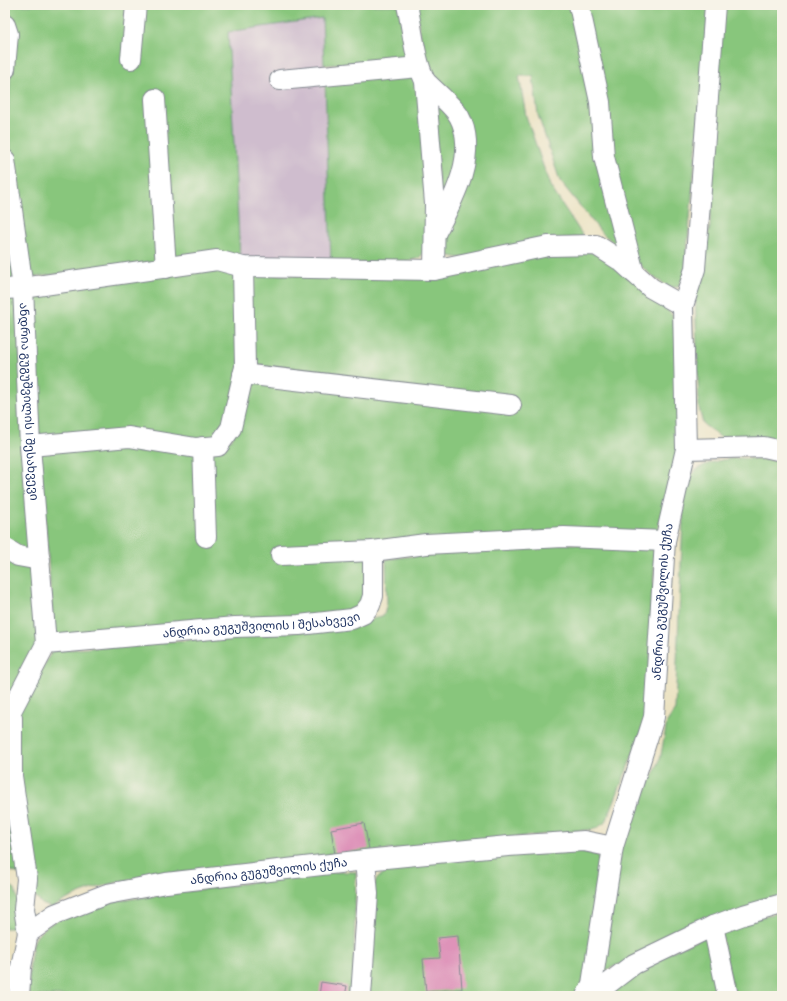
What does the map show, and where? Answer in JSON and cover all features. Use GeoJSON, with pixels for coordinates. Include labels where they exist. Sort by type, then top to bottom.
{"type":"FeatureCollection","features":[{"type":"Feature","properties":{"kind":"street"},"geometry":{"type":"LineString","coordinates":[[131,58],[136,5]]}},
{"type":"Feature","properties":{"kind":"street"},"geometry":{"type":"LineString","coordinates":[[407,5],[422,74],[435,204],[434,270]]}},
{"type":"Feature","properties":{"kind":"street"},"geometry":{"type":"LineString","coordinates":[[579,5],[600,102],[604,157],[634,273]]}},
{"type":"Feature","properties":{"kind":"street","name":"ანდრია გუგუშვილის ქუჩა"},"geometry":{"type":"LineString","coordinates":[[586,996],[592,984],[613,847],[654,717],[665,541],[686,449],[683,306],[695,269],[715,5]]}},
{"type":"Feature","properties":{"kind":"street"},"geometry":{"type":"LineString","coordinates":[[5,25],[8,34],[5,69]]}},
{"type":"Feature","properties":{"kind":"street"},"geometry":{"type":"LineString","coordinates":[[280,80],[422,74]]}},
{"type":"Feature","properties":{"kind":"street"},"geometry":{"type":"LineString","coordinates":[[422,74],[459,116],[465,136],[465,162],[455,197],[434,236]]}},
{"type":"Feature","properties":{"kind":"street"},"geometry":{"type":"LineString","coordinates":[[155,99],[166,268]]}},
{"type":"Feature","properties":{"kind":"street","name":"ანდრია გუგუშვილის I შესახვევი"},"geometry":{"type":"LineString","coordinates":[[5,160],[14,288],[30,446],[46,644],[235,627],[299,625],[352,619],[363,614],[370,605],[373,596],[373,551]]}},
{"type":"Feature","properties":{"kind":"street"},"geometry":{"type":"LineString","coordinates":[[14,288],[217,260],[243,267],[434,270],[548,246],[596,245],[621,261],[651,288],[683,306]]}},
{"type":"Feature","properties":{"kind":"street"},"geometry":{"type":"LineString","coordinates":[[30,446],[129,437],[196,448],[218,446],[231,428],[245,367],[243,267]]}},
{"type":"Feature","properties":{"kind":"street"},"geometry":{"type":"LineString","coordinates":[[243,374],[511,405]]}},
{"type":"Feature","properties":{"kind":"street"},"geometry":{"type":"LineString","coordinates":[[203,447],[206,537]]}},
{"type":"Feature","properties":{"kind":"street"},"geometry":{"type":"LineString","coordinates":[[686,449],[764,447],[782,451]]}},
{"type":"Feature","properties":{"kind":"street"},"geometry":{"type":"LineString","coordinates":[[281,555],[373,551],[426,544],[564,537],[665,541]]}},
{"type":"Feature","properties":{"kind":"street"},"geometry":{"type":"LineString","coordinates":[[5,548],[18,556],[40,560]]}},
{"type":"Feature","properties":{"kind":"street"},"geometry":{"type":"LineString","coordinates":[[19,996],[21,967],[28,933],[24,909],[27,879],[12,776],[12,718],[7,711],[46,644]]}},
{"type":"Feature","properties":{"kind":"street","name":"ანდრია გუგუშვილის ქუჩა"},"geometry":{"type":"LineString","coordinates":[[28,933],[55,914],[107,894],[166,883],[365,860],[508,846],[584,841],[613,847]]}},
{"type":"Feature","properties":{"kind":"street"},"geometry":{"type":"LineString","coordinates":[[361,996],[368,894],[365,860]]}},
{"type":"Feature","properties":{"kind":"street"},"geometry":{"type":"LineString","coordinates":[[592,996],[634,964],[713,926],[743,915],[782,904]]}},
{"type":"Feature","properties":{"kind":"street"},"geometry":{"type":"LineString","coordinates":[[713,926],[728,996]]}},
{"type":"Feature","properties":{"kind":"shaded area"},"geometry":{"type":"Polygon","coordinates":[[[322,18],[331,264],[240,257],[228,32],[322,18]]]}},
{"type":"Feature","properties":{"kind":"green space"},"geometry":{"type":"Polygon","coordinates":[[[5,5],[399,5],[406,55],[402,60],[324,65],[322,18],[228,32],[240,257],[161,261],[27,278],[7,125],[14,30],[5,5]]]}},
{"type":"Feature","properties":{"kind":"green space"},"geometry":{"type":"Polygon","coordinates":[[[415,5],[709,5],[685,274],[678,287],[669,287],[655,278],[601,232],[560,181],[538,115],[533,76],[519,76],[526,116],[550,186],[583,236],[460,258],[445,255],[443,239],[454,222],[469,176],[440,84],[424,55],[415,5]]]}},
{"type":"Feature","properties":{"kind":"green space"},"geometry":{"type":"Polygon","coordinates":[[[720,5],[782,5],[782,440],[723,439],[703,424],[699,408],[695,290],[710,227],[711,147],[720,5]]]}},
{"type":"Feature","properties":{"kind":"green space"},"geometry":{"type":"Polygon","coordinates":[[[410,73],[421,84],[429,247],[419,258],[403,263],[331,264],[325,80],[410,73]]]}},
{"type":"Feature","properties":{"kind":"green space"},"geometry":{"type":"Polygon","coordinates":[[[433,97],[453,116],[460,156],[440,212],[433,97]]]}},
{"type":"Feature","properties":{"kind":"green space"},"geometry":{"type":"Polygon","coordinates":[[[5,200],[14,281],[5,282],[5,200]]]}},
{"type":"Feature","properties":{"kind":"green space"},"geometry":{"type":"Polygon","coordinates":[[[549,250],[588,251],[615,262],[658,300],[672,315],[680,360],[681,450],[656,536],[545,531],[369,559],[365,606],[347,615],[54,638],[40,448],[115,443],[208,452],[233,438],[247,273],[333,277],[549,250]]]}},
{"type":"Feature","properties":{"kind":"green space"},"geometry":{"type":"Polygon","coordinates":[[[213,266],[237,272],[241,364],[225,427],[215,439],[37,441],[27,294],[213,266]]]}},
{"type":"Feature","properties":{"kind":"green space"},"geometry":{"type":"Polygon","coordinates":[[[5,297],[16,297],[41,643],[9,699],[5,700],[5,297]]]}},
{"type":"Feature","properties":{"kind":"green space"},"geometry":{"type":"Polygon","coordinates":[[[740,458],[782,461],[782,899],[603,971],[621,845],[660,760],[667,722],[675,710],[684,495],[687,482],[690,476],[700,467],[720,460],[740,458]]]}},
{"type":"Feature","properties":{"kind":"green space"},"geometry":{"type":"Polygon","coordinates":[[[544,543],[655,547],[648,716],[606,822],[595,829],[140,878],[92,889],[71,897],[52,908],[42,904],[33,895],[17,776],[17,714],[52,651],[352,627],[384,615],[387,603],[386,559],[544,543]]]}},
{"type":"Feature","properties":{"kind":"green space"},"geometry":{"type":"Polygon","coordinates":[[[5,716],[22,875],[5,869],[5,716]]]}},
{"type":"Feature","properties":{"kind":"green space"},"geometry":{"type":"Polygon","coordinates":[[[575,850],[597,855],[602,870],[586,976],[578,996],[28,996],[30,964],[34,941],[45,928],[65,916],[124,900],[328,872],[356,872],[353,989],[376,880],[393,864],[575,850]]]}},
{"type":"Feature","properties":{"kind":"green space"},"geometry":{"type":"Polygon","coordinates":[[[5,882],[15,889],[23,928],[5,928],[5,882]]]}},
{"type":"Feature","properties":{"kind":"green space"},"geometry":{"type":"Polygon","coordinates":[[[782,911],[782,996],[734,996],[720,929],[782,911]]]}},
{"type":"Feature","properties":{"kind":"green space"},"geometry":{"type":"Polygon","coordinates":[[[709,935],[724,996],[601,996],[642,965],[709,935]]]}},
{"type":"Feature","properties":{"kind":"building"},"geometry":{"type":"Polygon","coordinates":[[[364,823],[369,849],[335,854],[331,829],[364,823]]]}},
{"type":"Feature","properties":{"kind":"building"},"geometry":{"type":"Polygon","coordinates":[[[458,936],[462,989],[426,992],[423,959],[440,958],[438,938],[458,936]]]}},
{"type":"Feature","properties":{"kind":"building"},"geometry":{"type":"Polygon","coordinates":[[[321,982],[347,986],[345,996],[319,996],[321,982]]]}}]}
